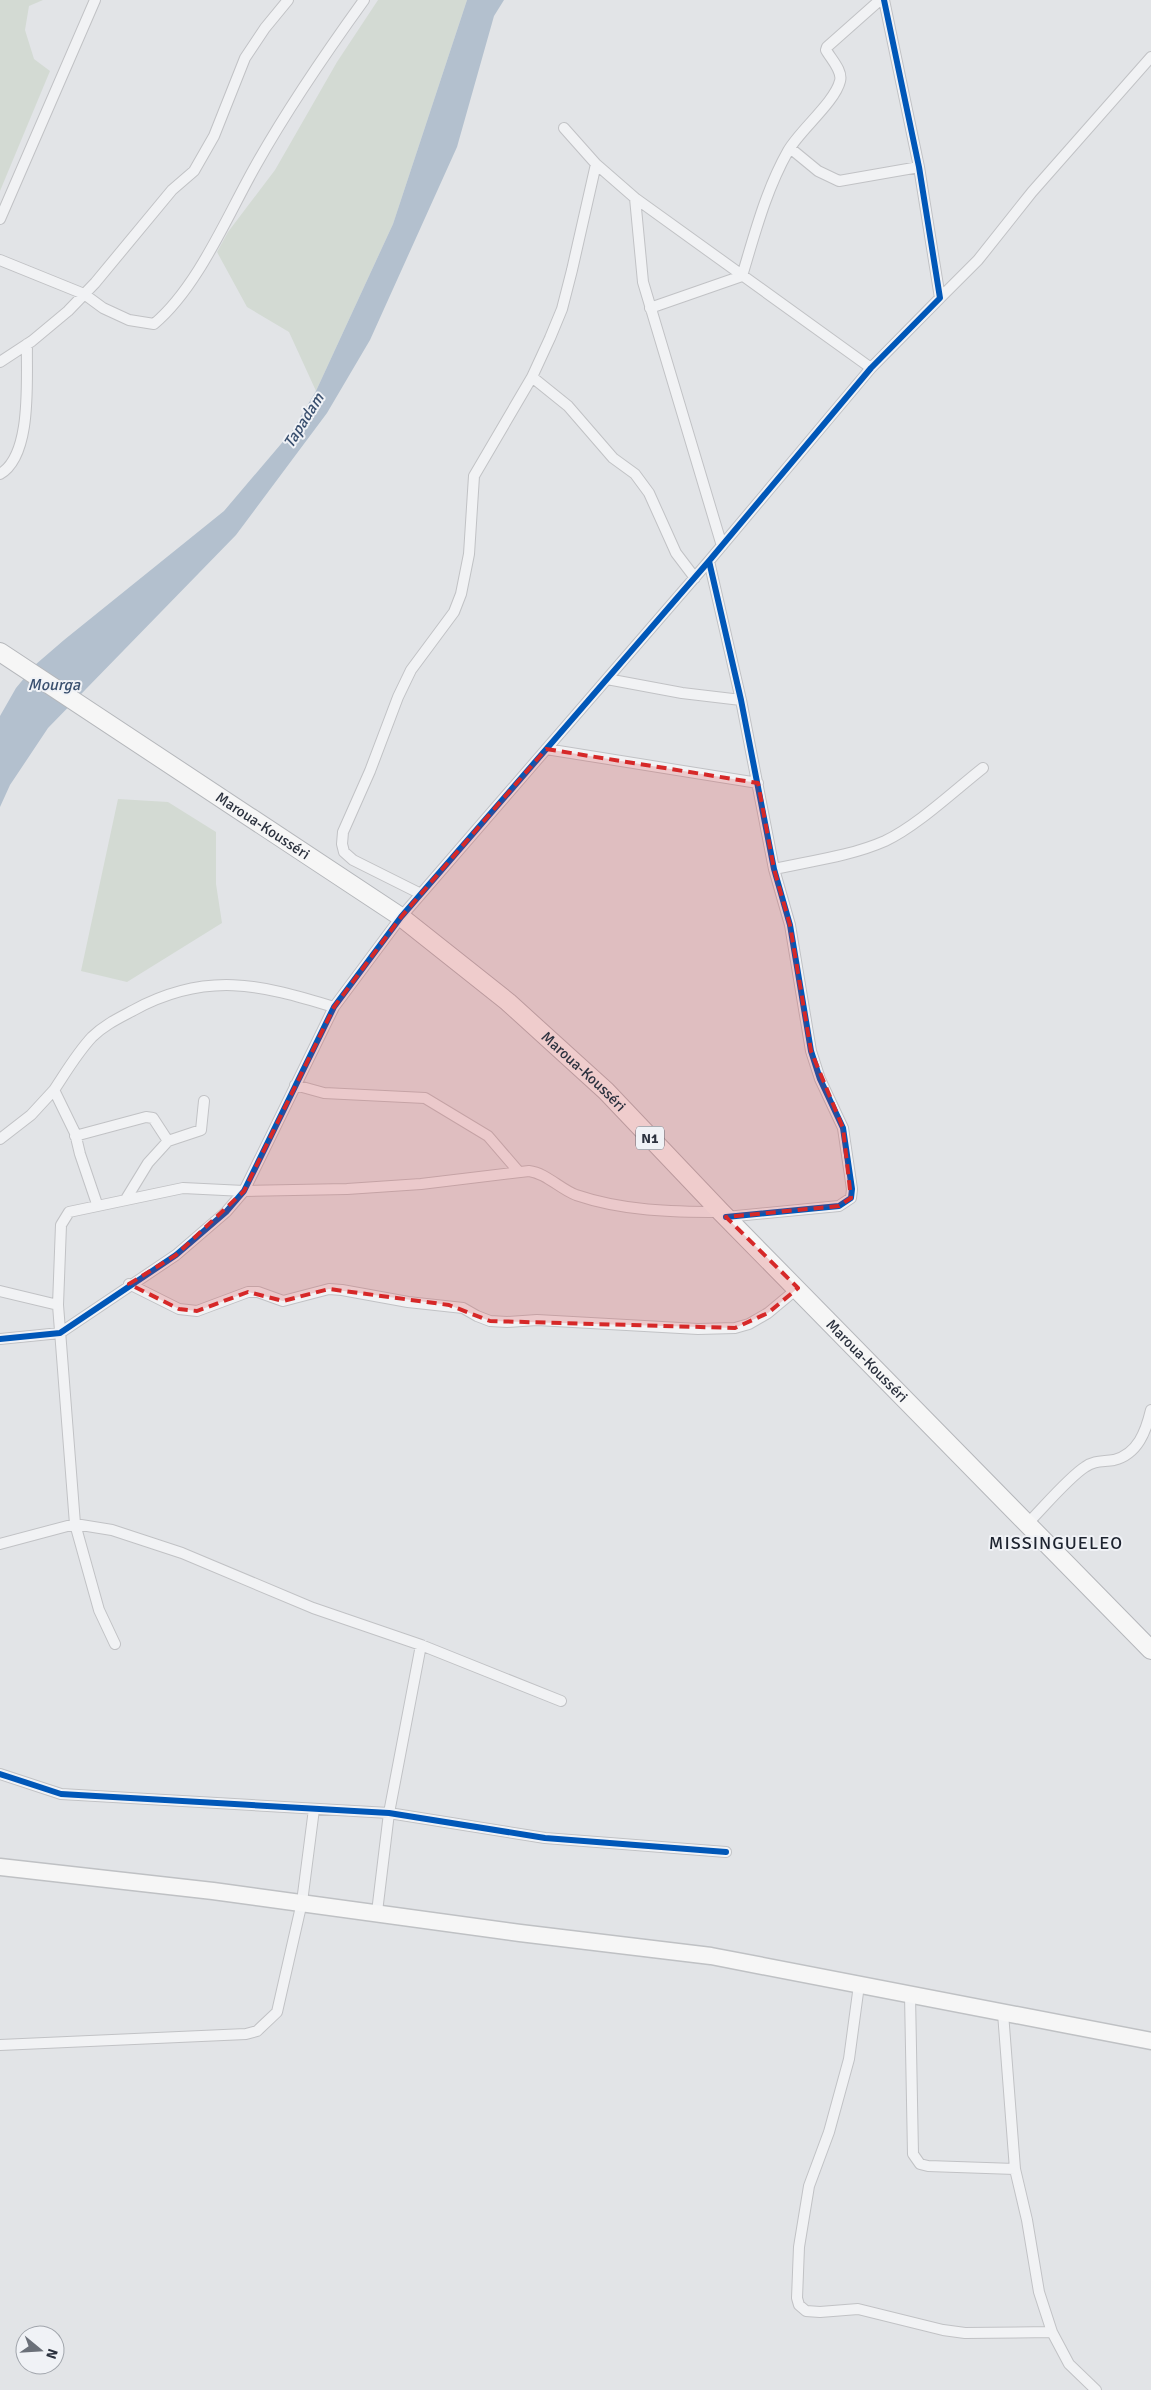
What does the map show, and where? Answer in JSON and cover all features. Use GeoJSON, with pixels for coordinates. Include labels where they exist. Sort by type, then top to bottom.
{"type":"FeatureCollection","features":[{"type":"Feature","properties":{"kind":"highway","name":"Maroua-Kousséri"},"geometry":{"type":"LineString","coordinates":[[0,652],[401,918],[508,1002],[599,1084],[724,1215],[798,1288],[1151,1650]]}},
{"type":"Feature","properties":{"kind":"main road"},"geometry":{"type":"LineString","coordinates":[[0,1867],[302,1902],[520,1933],[720,1957],[1151,2041]]}},
{"type":"Feature","properties":{"kind":"street"},"geometry":{"type":"LineString","coordinates":[[0,219],[95,0]]}},
{"type":"Feature","properties":{"kind":"street"},"geometry":{"type":"LineString","coordinates":[[0,362],[62,317],[84,294],[172,190],[194,170],[214,136],[245,58],[265,28],[288,0]]}},
{"type":"Feature","properties":{"kind":"street"},"geometry":{"type":"LineString","coordinates":[[0,260],[84,294],[103,308],[142,324],[154,324],[171,310],[208,254],[256,165],[295,101],[364,0]]}},
{"type":"Feature","properties":{"kind":"street"},"geometry":{"type":"LineString","coordinates":[[742,276],[762,211],[778,169],[790,148],[818,115],[840,80],[839,72],[826,50],[827,47],[882,0],[919,167],[940,298]]}},
{"type":"Feature","properties":{"kind":"street"},"geometry":{"type":"LineString","coordinates":[[0,1340],[60,1333],[129,1284],[176,1255],[226,1212],[244,1191],[334,1007],[420,894],[709,562],[870,368],[978,260],[1032,192],[1151,57]]}},
{"type":"Feature","properties":{"kind":"street"},"geometry":{"type":"LineString","coordinates":[[564,128],[596,164],[635,198],[870,368]]}},
{"type":"Feature","properties":{"kind":"street"},"geometry":{"type":"LineString","coordinates":[[790,148],[818,171],[839,181],[919,167]]}},
{"type":"Feature","properties":{"kind":"street"},"geometry":{"type":"LineString","coordinates":[[420,894],[353,860],[344,852],[342,844],[343,832],[370,771],[398,697],[411,670],[454,612],[461,594],[469,554],[474,476],[532,377],[562,309],[584,222],[596,164]]}},
{"type":"Feature","properties":{"kind":"street"},"geometry":{"type":"LineString","coordinates":[[635,198],[643,282],[722,546]]}},
{"type":"Feature","properties":{"kind":"street"},"geometry":{"type":"LineString","coordinates":[[650,308],[742,276]]}},
{"type":"Feature","properties":{"kind":"street"},"geometry":{"type":"LineString","coordinates":[[0,474],[7,470],[16,453],[24,428],[27,344]]}},
{"type":"Feature","properties":{"kind":"street"},"geometry":{"type":"LineString","coordinates":[[532,377],[568,406],[613,458],[635,474],[649,494],[672,546],[695,578]]}},
{"type":"Feature","properties":{"kind":"street"},"geometry":{"type":"LineString","coordinates":[[115,1644],[99,1610],[75,1524],[58,1306],[61,1225],[63,1217],[75,1209],[183,1188],[244,1191],[347,1189],[405,1185],[534,1171],[574,1194],[618,1206],[671,1212],[724,1215],[840,1206],[851,1198],[852,1190],[843,1128],[820,1079],[811,1052],[790,924],[774,869],[741,700],[709,562]]}},
{"type":"Feature","properties":{"kind":"street"},"geometry":{"type":"LineString","coordinates":[[606,679],[682,693],[741,700]]}},
{"type":"Feature","properties":{"kind":"street"},"geometry":{"type":"LineString","coordinates":[[546,749],[758,783]]}},
{"type":"Feature","properties":{"kind":"street"},"geometry":{"type":"LineString","coordinates":[[774,869],[843,854],[886,840],[912,824],[983,768]]}},
{"type":"Feature","properties":{"kind":"street"},"geometry":{"type":"LineString","coordinates":[[0,1139],[31,1116],[54,1090],[92,1037],[109,1023],[158,997],[202,986],[245,986],[279,990],[334,1007]]}},
{"type":"Feature","properties":{"kind":"street"},"geometry":{"type":"LineString","coordinates":[[295,1085],[324,1093],[426,1098],[488,1136],[519,1172]]}},
{"type":"Feature","properties":{"kind":"street"},"geometry":{"type":"LineString","coordinates":[[54,1090],[75,1136],[97,1204]]}},
{"type":"Feature","properties":{"kind":"street"},"geometry":{"type":"LineString","coordinates":[[126,1198],[148,1163],[168,1141],[201,1130],[204,1101]]}},
{"type":"Feature","properties":{"kind":"street"},"geometry":{"type":"LineString","coordinates":[[75,1136],[146,1117],[153,1118],[168,1141]]}},
{"type":"Feature","properties":{"kind":"street"},"geometry":{"type":"LineString","coordinates":[[129,1284],[161,1302],[179,1309],[197,1311],[248,1292],[258,1292],[282,1301],[329,1289],[408,1302],[449,1305],[462,1308],[490,1321],[537,1320],[698,1329],[736,1328],[749,1324],[768,1313],[798,1288]]}},
{"type":"Feature","properties":{"kind":"street"},"geometry":{"type":"LineString","coordinates":[[0,1290],[58,1306]]}},
{"type":"Feature","properties":{"kind":"street"},"geometry":{"type":"LineString","coordinates":[[1027,1524],[1083,1468],[1097,1461],[1114,1460],[1127,1454],[1140,1442],[1148,1426],[1151,1410]]}},
{"type":"Feature","properties":{"kind":"street"},"geometry":{"type":"LineString","coordinates":[[0,1544],[75,1524],[112,1530],[182,1552],[314,1608],[421,1645],[561,1701]]}},
{"type":"Feature","properties":{"kind":"street"},"geometry":{"type":"LineString","coordinates":[[377,1912],[389,1814],[421,1645]]}},
{"type":"Feature","properties":{"kind":"street"},"geometry":{"type":"LineString","coordinates":[[0,1774],[60,1794],[389,1814],[545,1838],[726,1852]]}},
{"type":"Feature","properties":{"kind":"street"},"geometry":{"type":"LineString","coordinates":[[0,2045],[246,2034],[257,2031],[277,2012],[302,1902],[314,1809]]}},
{"type":"Feature","properties":{"kind":"street"},"geometry":{"type":"LineString","coordinates":[[859,1985],[849,2059],[829,2132],[809,2186],[799,2246],[797,2298],[799,2305],[806,2311],[820,2312],[858,2309],[942,2330],[966,2333],[1052,2332]]}},
{"type":"Feature","properties":{"kind":"street"},"geometry":{"type":"LineString","coordinates":[[910,1995],[914,2154],[916,2160],[928,2166],[1015,2169]]}},
{"type":"Feature","properties":{"kind":"street"},"geometry":{"type":"LineString","coordinates":[[1003,2013],[1015,2169],[1027,2220],[1039,2292],[1052,2332],[1069,2364],[1096,2390]]}},
{"type":"Feature","properties":{"kind":"highlighted area"},"geometry":{"type":"Polygon","coordinates":[[[546,749],[758,783],[774,869],[790,925],[811,1051],[843,1128],[851,1198],[839,1206],[726,1217],[798,1288],[768,1313],[735,1328],[490,1321],[449,1305],[329,1289],[283,1301],[248,1292],[197,1311],[179,1309],[129,1284],[176,1255],[244,1191],[334,1007],[401,917],[546,749]]]}},
{"type":"Feature","properties":{"kind":"shaded area"},"geometry":{"type":"Polygon","coordinates":[[[0,0],[43,0],[29,6],[25,30],[34,59],[50,71],[0,191],[0,0]]]}},
{"type":"Feature","properties":{"kind":"shaded area"},"geometry":{"type":"Polygon","coordinates":[[[378,0],[467,0],[393,224],[316,391],[289,332],[247,307],[217,252],[228,232],[275,170],[337,62],[378,0]]]}},
{"type":"Feature","properties":{"kind":"shaded area"},"geometry":{"type":"Polygon","coordinates":[[[118,799],[168,802],[216,832],[216,884],[222,923],[127,982],[81,971],[118,799]]]}},
{"type":"Feature","properties":{"kind":"water","name":"Mourga"},"geometry":{"type":"Polygon","coordinates":[[[467,0],[504,0],[494,16],[457,147],[370,340],[327,413],[236,535],[48,728],[10,785],[0,807],[0,716],[16,688],[35,665],[64,640],[224,511],[292,431],[316,391],[393,224],[467,0]]]}},
{"type":"Feature","properties":{"kind":"cycle path"},"geometry":{"type":"LineString","coordinates":[[0,1339],[60,1333],[176,1255],[226,1212],[244,1191],[334,1007],[401,917],[709,561],[871,368],[940,298],[919,167],[884,0]]}},
{"type":"Feature","properties":{"kind":"cycle path"},"geometry":{"type":"LineString","coordinates":[[709,561],[741,700],[774,869],[790,925],[811,1051],[820,1079],[843,1128],[852,1189],[851,1198],[839,1206],[726,1217]]}},
{"type":"Feature","properties":{"kind":"cycle path"},"geometry":{"type":"LineString","coordinates":[[0,1774],[61,1794],[389,1813],[545,1838],[726,1852]]}},
{"type":"Feature","properties":{"kind":"district","name":"MISSINGUELEO"},"geometry":{"type":"Point","coordinates":[1056,1543]}},
{"type":"Feature","properties":{"kind":"water label","name":"Tapadam"},"geometry":{"type":"Point","coordinates":[303,420]}}]}
